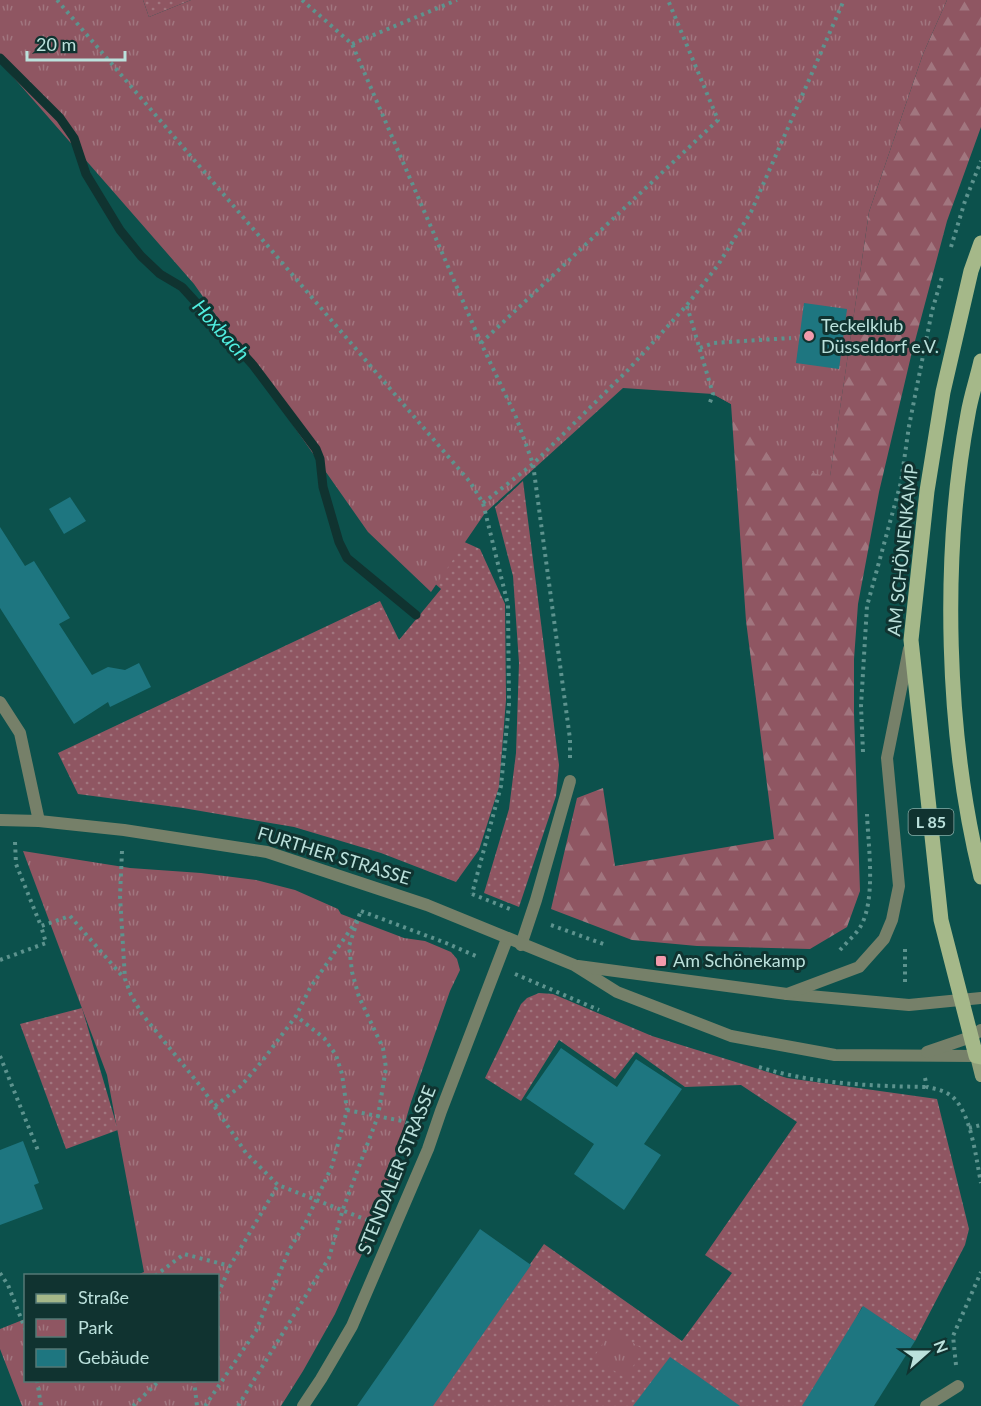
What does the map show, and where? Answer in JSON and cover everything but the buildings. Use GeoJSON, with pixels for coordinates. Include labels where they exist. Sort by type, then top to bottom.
{"type":"FeatureCollection","features":[{"type":"Feature","properties":{"kind":"main road","name":"AM SCHÖNENKAMP"},"geometry":{"type":"LineString","coordinates":[[981,243],[971,271],[943,392],[927,491],[911,640],[941,920],[962,1001],[976,1034],[981,1076]]}},
{"type":"Feature","properties":{"kind":"main road","name":"L 85"},"geometry":{"type":"LineString","coordinates":[[981,361],[968,414],[954,524],[952,614],[954,708],[972,842],[981,877]]}},
{"type":"Feature","properties":{"kind":"street"},"geometry":{"type":"LineString","coordinates":[[787,994],[859,967],[885,939],[892,920],[898,886],[887,758],[911,640]]}},
{"type":"Feature","properties":{"kind":"street"},"geometry":{"type":"LineString","coordinates":[[0,702],[20,734],[39,821]]}},
{"type":"Feature","properties":{"kind":"street"},"geometry":{"type":"LineString","coordinates":[[520,945],[570,781]]}},
{"type":"Feature","properties":{"kind":"street","name":"FURTHER STRASSE"},"geometry":{"type":"LineString","coordinates":[[0,820],[39,821],[124,830],[267,852],[427,905],[520,945],[574,965],[616,992],[730,1036],[835,1055],[894,1057],[920,1054],[978,1057]]}},
{"type":"Feature","properties":{"kind":"street","name":"STENDALER STRASSE"},"geometry":{"type":"LineString","coordinates":[[303,1406],[352,1326],[428,1149],[507,939]]}},
{"type":"Feature","properties":{"kind":"street","name":"FURTHER STRASSE"},"geometry":{"type":"LineString","coordinates":[[574,965],[787,994],[909,1005],[981,998]]}},
{"type":"Feature","properties":{"kind":"street","name":"FURTHER STRASSE"},"geometry":{"type":"LineString","coordinates":[[920,1054],[976,1034]]}},
{"type":"Feature","properties":{"kind":"street"},"geometry":{"type":"LineString","coordinates":[[926,1406],[958,1386]]}},
{"type":"Feature","properties":{"kind":"path"},"geometry":{"type":"LineString","coordinates":[[57,0],[470,482],[483,503],[508,605],[509,704],[501,786],[472,894],[609,946]]}},
{"type":"Feature","properties":{"kind":"path"},"geometry":{"type":"LineString","coordinates":[[302,0],[351,44],[480,343],[516,417],[533,464],[570,739],[570,781]]}},
{"type":"Feature","properties":{"kind":"path"},"geometry":{"type":"LineString","coordinates":[[351,44],[457,0]]}},
{"type":"Feature","properties":{"kind":"path"},"geometry":{"type":"LineString","coordinates":[[480,343],[718,120],[668,0]]}},
{"type":"Feature","properties":{"kind":"path"},"geometry":{"type":"LineString","coordinates":[[483,503],[533,464],[628,370],[687,305],[718,265],[751,212],[844,0]]}},
{"type":"Feature","properties":{"kind":"path"},"geometry":{"type":"LineString","coordinates":[[687,305],[713,394],[709,405]]}},
{"type":"Feature","properties":{"kind":"path"},"geometry":{"type":"LineString","coordinates":[[700,348],[714,343],[791,338]]}},
{"type":"Feature","properties":{"kind":"path"},"geometry":{"type":"LineString","coordinates":[[0,960],[46,943],[16,864]]}},
{"type":"Feature","properties":{"kind":"path"},"geometry":{"type":"LineString","coordinates":[[121,865],[120,896],[125,979],[142,1014],[215,1106],[246,1154],[278,1185],[365,1218]]}},
{"type":"Feature","properties":{"kind":"path"},"geometry":{"type":"LineString","coordinates":[[238,1406],[328,1258],[343,1209],[378,1116],[386,1068],[383,1048],[359,997],[352,972],[349,946],[363,904]]}},
{"type":"Feature","properties":{"kind":"path"},"geometry":{"type":"LineString","coordinates":[[361,911],[469,953]]}},
{"type":"Feature","properties":{"kind":"path"},"geometry":{"type":"LineString","coordinates":[[41,926],[70,916],[125,979]]}},
{"type":"Feature","properties":{"kind":"path"},"geometry":{"type":"LineString","coordinates":[[215,1106],[241,1086],[263,1060],[296,1016],[310,988],[359,916]]}},
{"type":"Feature","properties":{"kind":"path"},"geometry":{"type":"LineString","coordinates":[[830,954],[840,949],[860,928]]}},
{"type":"Feature","properties":{"kind":"path"},"geometry":{"type":"LineString","coordinates":[[905,949],[905,988]]}},
{"type":"Feature","properties":{"kind":"path"},"geometry":{"type":"LineString","coordinates":[[206,1406],[256,1330],[289,1250],[332,1166],[347,1110],[342,1074],[336,1055],[324,1038],[296,1016]]}},
{"type":"Feature","properties":{"kind":"path"},"geometry":{"type":"LineString","coordinates":[[0,1056],[39,1153]]}},
{"type":"Feature","properties":{"kind":"path"},"geometry":{"type":"LineString","coordinates":[[926,1080],[927,1087],[952,1096],[961,1109],[969,1128],[981,1183]]}},
{"type":"Feature","properties":{"kind":"path"},"geometry":{"type":"LineString","coordinates":[[347,1110],[402,1121]]}},
{"type":"Feature","properties":{"kind":"path"},"geometry":{"type":"LineString","coordinates":[[969,1128],[981,1125]]}},
{"type":"Feature","properties":{"kind":"path"},"geometry":{"type":"LineString","coordinates":[[219,1292],[230,1266],[278,1185]]}},
{"type":"Feature","properties":{"kind":"path"},"geometry":{"type":"LineString","coordinates":[[156,1274],[184,1254],[230,1266]]}},
{"type":"Feature","properties":{"kind":"path"},"geometry":{"type":"LineString","coordinates":[[958,1386],[952,1336],[981,1272]]}},
{"type":"Feature","properties":{"kind":"path"},"geometry":{"type":"LineString","coordinates":[[0,1273],[8,1285],[24,1326]]}},
{"type":"Feature","properties":{"kind":"path"},"geometry":{"type":"LineString","coordinates":[[37,1382],[41,1406]]}},
{"type":"Feature","properties":{"kind":"path"},"geometry":{"type":"LineString","coordinates":[[133,1406],[158,1382]]}},
{"type":"Feature","properties":{"kind":"path"},"geometry":{"type":"LineString","coordinates":[[194,1382],[196,1406]]}},
{"type":"Feature","properties":{"kind":"green space"},"geometry":{"type":"Polygon","coordinates":[[[0,0],[143,0],[149,17],[191,0],[947,0],[923,54],[869,212],[830,477],[776,465],[731,404],[713,394],[623,388],[485,513],[431,592],[368,532],[194,284],[0,62],[0,0]]]}},
{"type":"Feature","properties":{"kind":"green space"},"geometry":{"type":"Polygon","coordinates":[[[143,0],[191,0],[149,17],[143,0]]]}},
{"type":"Feature","properties":{"kind":"green space"},"geometry":{"type":"Polygon","coordinates":[[[947,0],[981,0],[981,127],[947,221],[911,356],[879,492],[858,604],[854,659],[854,713],[860,891],[847,927],[810,949],[697,946],[632,940],[551,909],[577,798],[603,788],[615,866],[774,839],[746,621],[731,404],[713,394],[722,361],[830,476],[869,212],[923,54],[947,0]]]}},
{"type":"Feature","properties":{"kind":"green space"},"geometry":{"type":"Polygon","coordinates":[[[523,481],[559,765],[556,796],[519,907],[484,893],[509,809],[516,753],[519,663],[513,576],[495,507],[523,481]]]}},
{"type":"Feature","properties":{"kind":"green space"},"geometry":{"type":"Polygon","coordinates":[[[460,540],[480,549],[505,604],[506,700],[499,787],[479,850],[456,882],[381,853],[294,827],[183,808],[78,794],[58,753],[380,601],[399,640],[441,589],[423,573],[460,540]]]}},
{"type":"Feature","properties":{"kind":"green space"},"geometry":{"type":"Polygon","coordinates":[[[23,851],[130,868],[256,880],[295,890],[338,909],[341,914],[404,938],[425,941],[451,952],[457,959],[460,970],[450,991],[411,1102],[376,1223],[335,1314],[281,1406],[22,1406],[0,1349],[0,1329],[24,1319],[24,1382],[219,1382],[219,1274],[139,1274],[144,1272],[107,1075],[23,851]]]}},
{"type":"Feature","properties":{"kind":"green space"},"geometry":{"type":"Polygon","coordinates":[[[539,993],[553,994],[652,1036],[787,1078],[937,1099],[969,1229],[965,1245],[915,1341],[862,1307],[810,1406],[432,1406],[544,1244],[682,1341],[732,1273],[705,1255],[797,1122],[741,1085],[685,1087],[636,1052],[615,1079],[559,1040],[521,1101],[485,1078],[521,1004],[527,998],[539,993]]]}},
{"type":"Feature","properties":{"kind":"green space"},"geometry":{"type":"Polygon","coordinates":[[[82,1008],[118,1130],[66,1149],[20,1024],[82,1008]]]}},
{"type":"Feature","properties":{"kind":"green space"},"geometry":{"type":"Polygon","coordinates":[[[612,1329],[644,1350],[625,1378],[594,1357],[612,1329]]]}},
{"type":"Feature","properties":{"kind":"waterway","name":"Hoxbach"},"geometry":{"type":"LineString","coordinates":[[0,58],[60,118],[74,138],[86,174],[120,230],[141,256],[160,274],[182,287],[253,365],[316,449],[320,459],[323,487],[339,542],[347,558],[416,615]]}},
{"type":"Feature","properties":{"kind":"place","name":"Teckelklub Düsseldorf e.V."},"geometry":{"type":"Point","coordinates":[809,336]}},
{"type":"Feature","properties":{"kind":"place","name":"Am Schönekamp"},"geometry":{"type":"Point","coordinates":[661,961]}}]}
